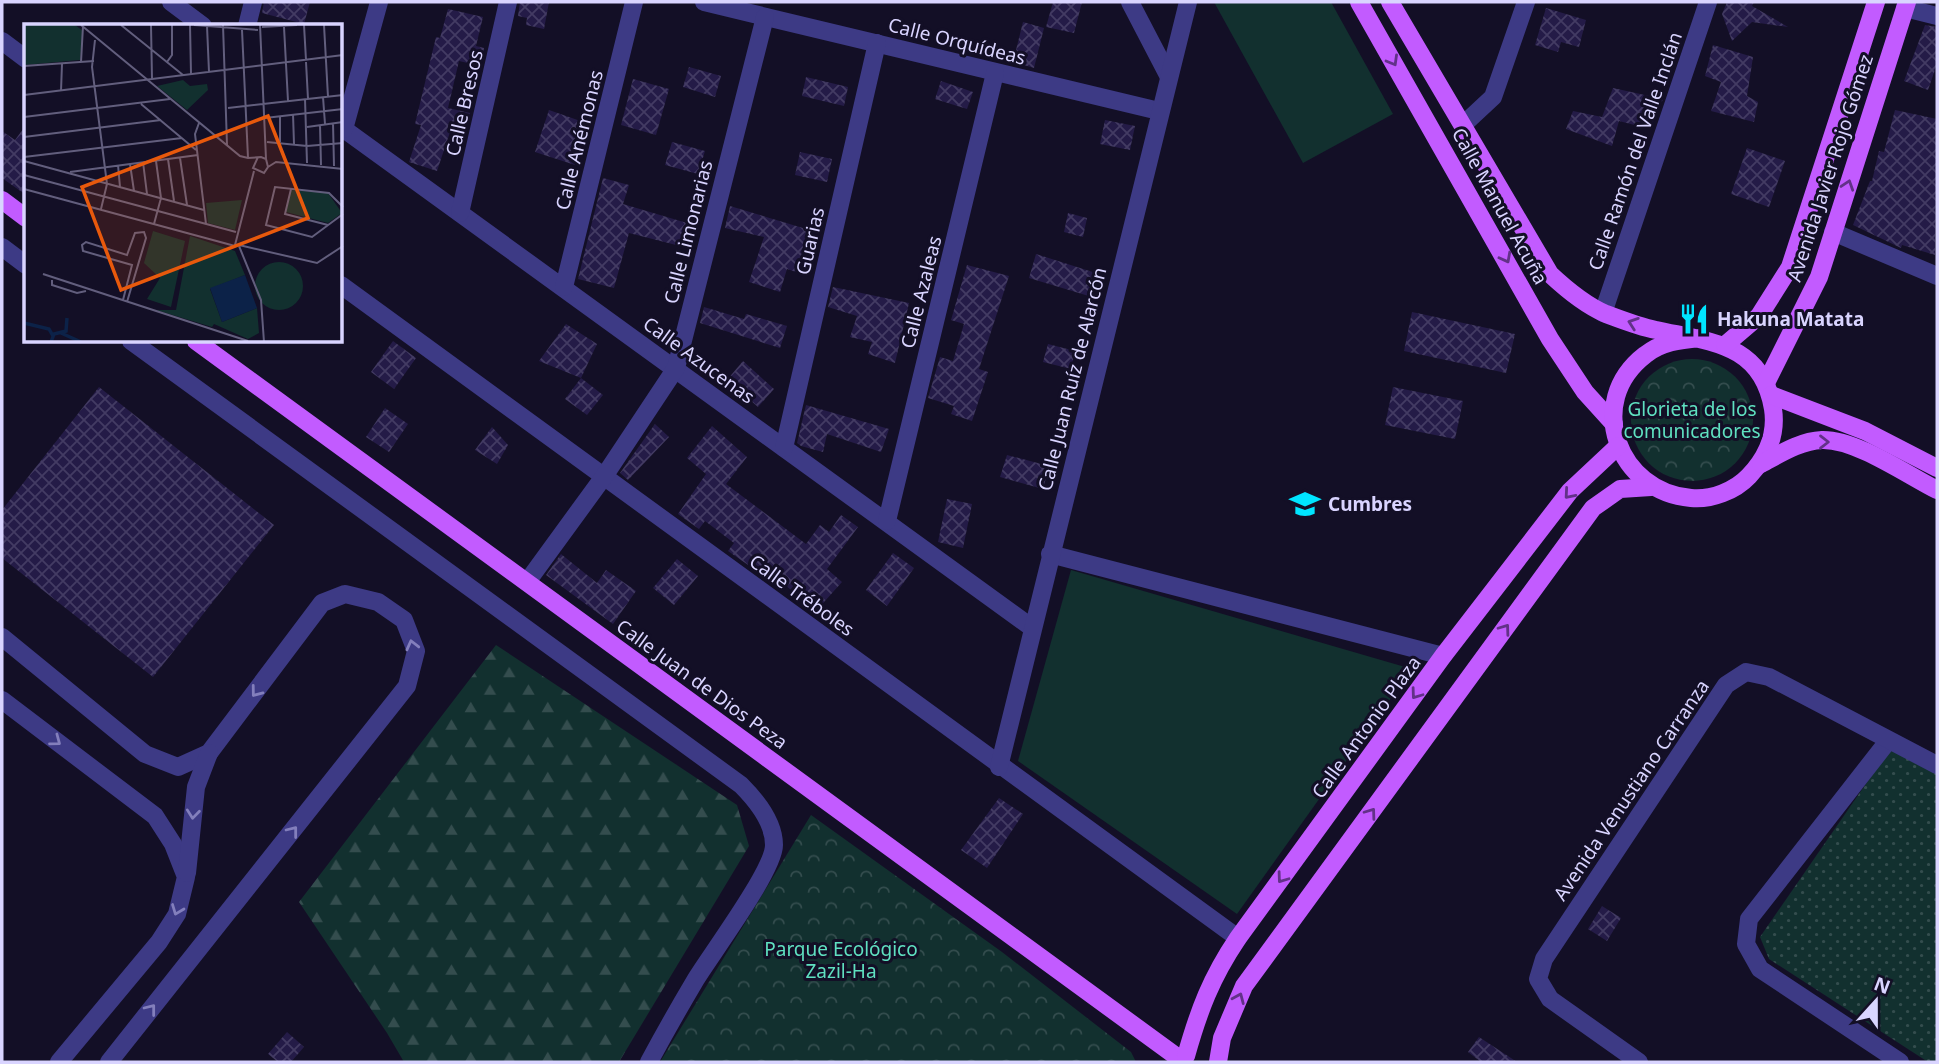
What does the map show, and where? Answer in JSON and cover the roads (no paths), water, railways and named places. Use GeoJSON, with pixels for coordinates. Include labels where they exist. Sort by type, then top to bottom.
{"type":"FeatureCollection","features":[{"type":"Feature","properties":{"kind":"main road","name":"Calle Manuel Acuña"},"geometry":{"type":"LineString","coordinates":[[1359,2],[1550,339],[1585,392],[1614,424]]}},
{"type":"Feature","properties":{"kind":"main road","name":"Calle Manuel Acuña"},"geometry":{"type":"LineString","coordinates":[[1390,2],[1464,124],[1542,264],[1568,291],[1603,313],[1653,330],[1700,338]]}},
{"type":"Feature","properties":{"kind":"main road","name":"Avenida Javier Rojo Gómez"},"geometry":{"type":"LineString","coordinates":[[1725,345],[1759,316],[1790,267],[1876,2]]}},
{"type":"Feature","properties":{"kind":"main road","name":"Avenida Javier Rojo Gómez"},"geometry":{"type":"LineString","coordinates":[[1768,389],[1819,277],[1906,5]]}},
{"type":"Feature","properties":{"kind":"main road"},"geometry":{"type":"LineString","coordinates":[[2,200],[24,216]]}},
{"type":"Feature","properties":{"kind":"main road"},"geometry":{"type":"LineString","coordinates":[[1790,267],[1819,277]]}},
{"type":"Feature","properties":{"kind":"main road"},"geometry":{"type":"LineString","coordinates":[[1761,464],[1771,442],[1774,419],[1768,389],[1741,354],[1725,345],[1700,338],[1671,341],[1645,354],[1626,375],[1615,401],[1614,424],[1618,446],[1631,469],[1651,487],[1674,497],[1710,496],[1744,482],[1761,464],[1797,445],[1822,440],[1844,443],[1937,490]]}},
{"type":"Feature","properties":{"kind":"main road","name":"Calle Juan de Dios Peza"},"geometry":{"type":"LineString","coordinates":[[199,343],[1185,1060]]}},
{"type":"Feature","properties":{"kind":"main road"},"geometry":{"type":"LineString","coordinates":[[1768,389],[1865,431],[1937,468]]}},
{"type":"Feature","properties":{"kind":"main road","name":"Calle Antonio Plaza"},"geometry":{"type":"LineString","coordinates":[[1185,1060],[1202,1000],[1217,969],[1238,938],[1443,656],[1570,491],[1618,446]]}},
{"type":"Feature","properties":{"kind":"main road"},"geometry":{"type":"LineString","coordinates":[[1217,1062],[1222,1038],[1244,986],[1593,508],[1620,489],[1651,487]]}},
{"type":"Feature","properties":{"kind":"main road"},"geometry":{"type":"LineString","coordinates":[[1185,1060],[1202,1049],[1212,1054],[1217,1062]]}},
{"type":"Feature","properties":{"kind":"street"},"geometry":{"type":"LineString","coordinates":[[171,2],[200,24]]}},
{"type":"Feature","properties":{"kind":"street"},"geometry":{"type":"LineString","coordinates":[[248,24],[253,2]]}},
{"type":"Feature","properties":{"kind":"street"},"geometry":{"type":"LineString","coordinates":[[343,128],[379,2]]}},
{"type":"Feature","properties":{"kind":"street","name":"Calle Bresos"},"geometry":{"type":"LineString","coordinates":[[460,213],[508,2]]}},
{"type":"Feature","properties":{"kind":"street","name":"Calle Anémonas"},"geometry":{"type":"LineString","coordinates":[[564,287],[634,2]]}},
{"type":"Feature","properties":{"kind":"street","name":"Calle Orquídeas"},"geometry":{"type":"LineString","coordinates":[[704,2],[1159,111]]}},
{"type":"Feature","properties":{"kind":"street"},"geometry":{"type":"LineString","coordinates":[[1130,2],[1168,75]]}},
{"type":"Feature","properties":{"kind":"street","name":"Calle Juan Ruíz de Alarcón"},"geometry":{"type":"LineString","coordinates":[[999,767],[1031,627],[1188,2]]}},
{"type":"Feature","properties":{"kind":"street"},"geometry":{"type":"LineString","coordinates":[[1464,124],[1493,97],[1526,2]]}},
{"type":"Feature","properties":{"kind":"street","name":"Calle Ramón del Valle Inclán"},"geometry":{"type":"LineString","coordinates":[[1603,313],[1708,2]]}},
{"type":"Feature","properties":{"kind":"street"},"geometry":{"type":"LineString","coordinates":[[1906,5],[1937,16]]}},
{"type":"Feature","properties":{"kind":"street","name":"Calle Limonarias"},"geometry":{"type":"LineString","coordinates":[[527,582],[605,475],[676,369],[765,17]]}},
{"type":"Feature","properties":{"kind":"street"},"geometry":{"type":"LineString","coordinates":[[2,41],[24,57]]}},
{"type":"Feature","properties":{"kind":"street","name":"Guarias"},"geometry":{"type":"LineString","coordinates":[[784,448],[877,43]]}},
{"type":"Feature","properties":{"kind":"street","name":"Calle Azaleas"},"geometry":{"type":"LineString","coordinates":[[887,521],[995,73]]}},
{"type":"Feature","properties":{"kind":"street","name":"Calle Azucenas"},"geometry":{"type":"LineString","coordinates":[[343,128],[1031,627]]}},
{"type":"Feature","properties":{"kind":"street"},"geometry":{"type":"LineString","coordinates":[[1833,232],[1937,276]]}},
{"type":"Feature","properties":{"kind":"street"},"geometry":{"type":"LineString","coordinates":[[2,247],[24,264]]}},
{"type":"Feature","properties":{"kind":"street","name":"Calle Tréboles"},"geometry":{"type":"LineString","coordinates":[[343,286],[605,475],[999,767],[1238,938]]}},
{"type":"Feature","properties":{"kind":"street"},"geometry":{"type":"LineString","coordinates":[[134,343],[741,785],[754,798],[772,835],[774,848],[747,904],[696,979],[649,1062]]}},
{"type":"Feature","properties":{"kind":"street"},"geometry":{"type":"LineString","coordinates":[[1050,554],[1443,656]]}},
{"type":"Feature","properties":{"kind":"street"},"geometry":{"type":"LineString","coordinates":[[59,1062],[159,942],[177,914],[186,877],[196,787],[209,754],[322,603],[345,594],[379,601],[404,620],[416,652],[407,686],[109,1062]]}},
{"type":"Feature","properties":{"kind":"street"},"geometry":{"type":"LineString","coordinates":[[2,637],[145,754],[178,767],[209,754]]}},
{"type":"Feature","properties":{"kind":"street","name":"Avenida Venustiano Carranza"},"geometry":{"type":"LineString","coordinates":[[1639,1062],[1550,999],[1538,979],[1544,959],[1726,685],[1746,672],[1769,677],[1937,765]]}},
{"type":"Feature","properties":{"kind":"street"},"geometry":{"type":"LineString","coordinates":[[2,700],[155,816],[173,844],[186,877]]}},
{"type":"Feature","properties":{"kind":"street"},"geometry":{"type":"LineString","coordinates":[[1888,741],[1749,919],[1746,944],[1760,969],[1900,1062]]}},
{"type":"Feature","properties":{"kind":"place","name":"Hakuna Matata"},"geometry":{"type":"Point","coordinates":[1694,319]}},
{"type":"Feature","properties":{"kind":"place","name":"Cumbres"},"geometry":{"type":"Point","coordinates":[1305,504]}},
{"type":"Feature","properties":{"kind":"park label","name":"Glorieta de los comunicadores"},"geometry":{"type":"Point","coordinates":[1692,420]}},
{"type":"Feature","properties":{"kind":"park label","name":"Parque Ecológico Zazil-Ha"},"geometry":{"type":"Point","coordinates":[841,960]}}]}
